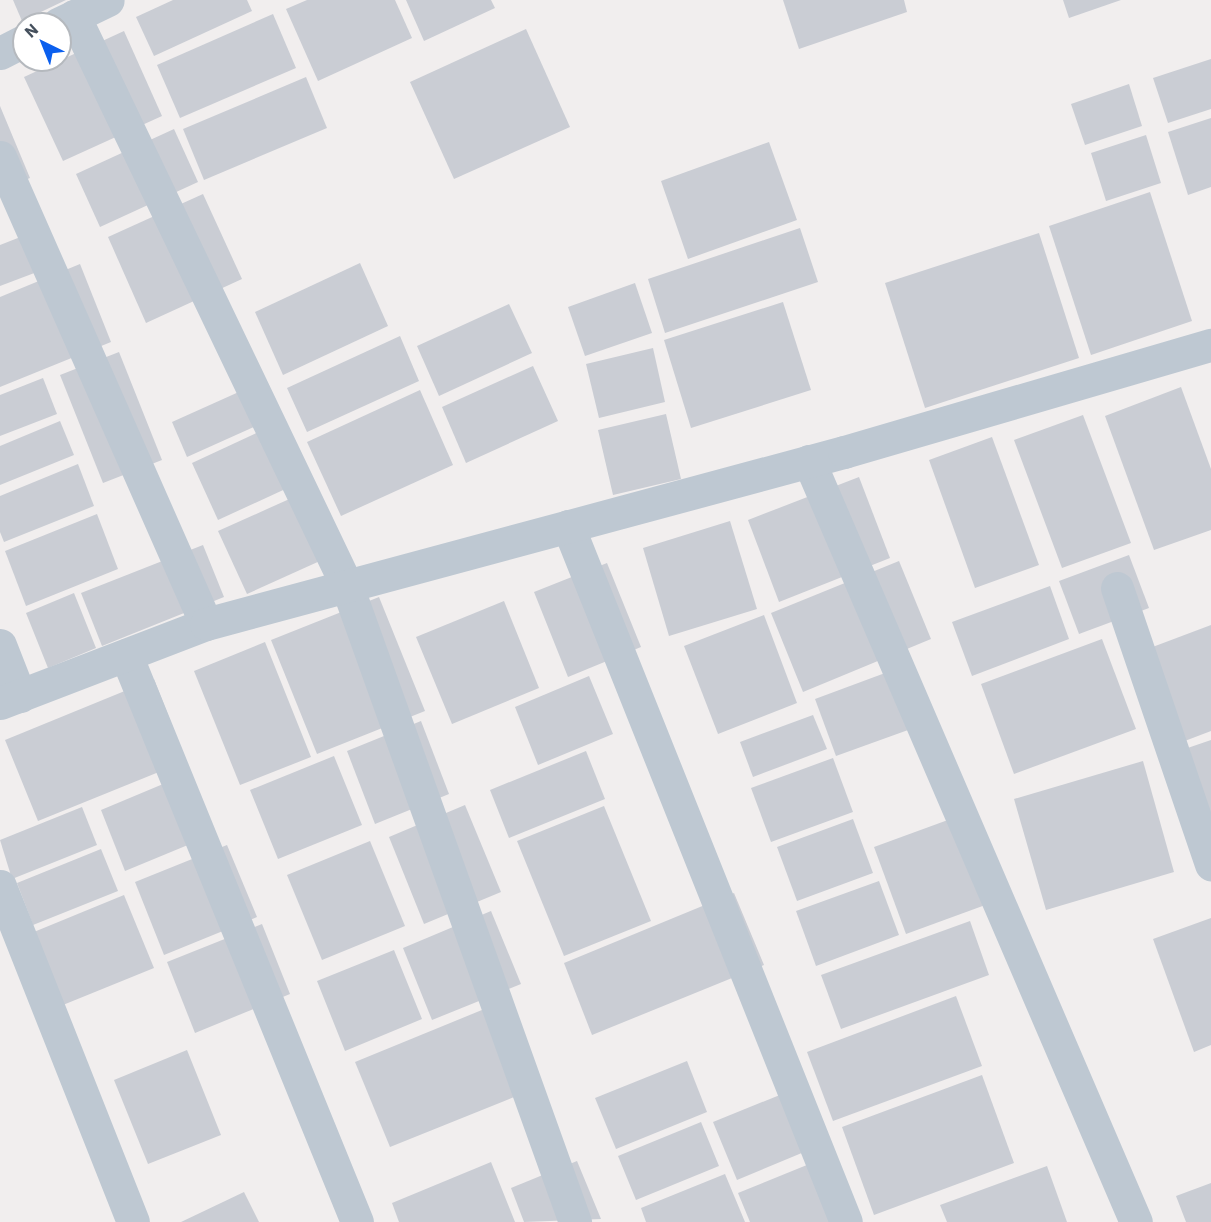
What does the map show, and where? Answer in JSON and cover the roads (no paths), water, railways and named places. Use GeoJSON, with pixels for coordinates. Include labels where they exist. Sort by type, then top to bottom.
{"type":"FeatureCollection","features":[{"type":"Feature","properties":{"kind":"street"},"geometry":{"type":"LineString","coordinates":[[72,17],[108,0]]}},
{"type":"Feature","properties":{"kind":"street"},"geometry":{"type":"LineString","coordinates":[[72,32],[347,586],[575,1222]]}},
{"type":"Feature","properties":{"kind":"street"},"geometry":{"type":"LineString","coordinates":[[0,157],[207,624]]}},
{"type":"Feature","properties":{"kind":"street"},"geometry":{"type":"LineString","coordinates":[[0,645],[10,699],[207,624],[809,461],[1211,345]]}},
{"type":"Feature","properties":{"kind":"street"},"geometry":{"type":"LineString","coordinates":[[809,461],[1136,1222]]}},
{"type":"Feature","properties":{"kind":"street"},"geometry":{"type":"LineString","coordinates":[[568,526],[846,1222]]}},
{"type":"Feature","properties":{"kind":"street"},"geometry":{"type":"LineString","coordinates":[[1117,588],[1211,864]]}},
{"type":"Feature","properties":{"kind":"street"},"geometry":{"type":"LineString","coordinates":[[126,655],[357,1222]]}},
{"type":"Feature","properties":{"kind":"street"},"geometry":{"type":"LineString","coordinates":[[0,886],[133,1222]]}}]}
